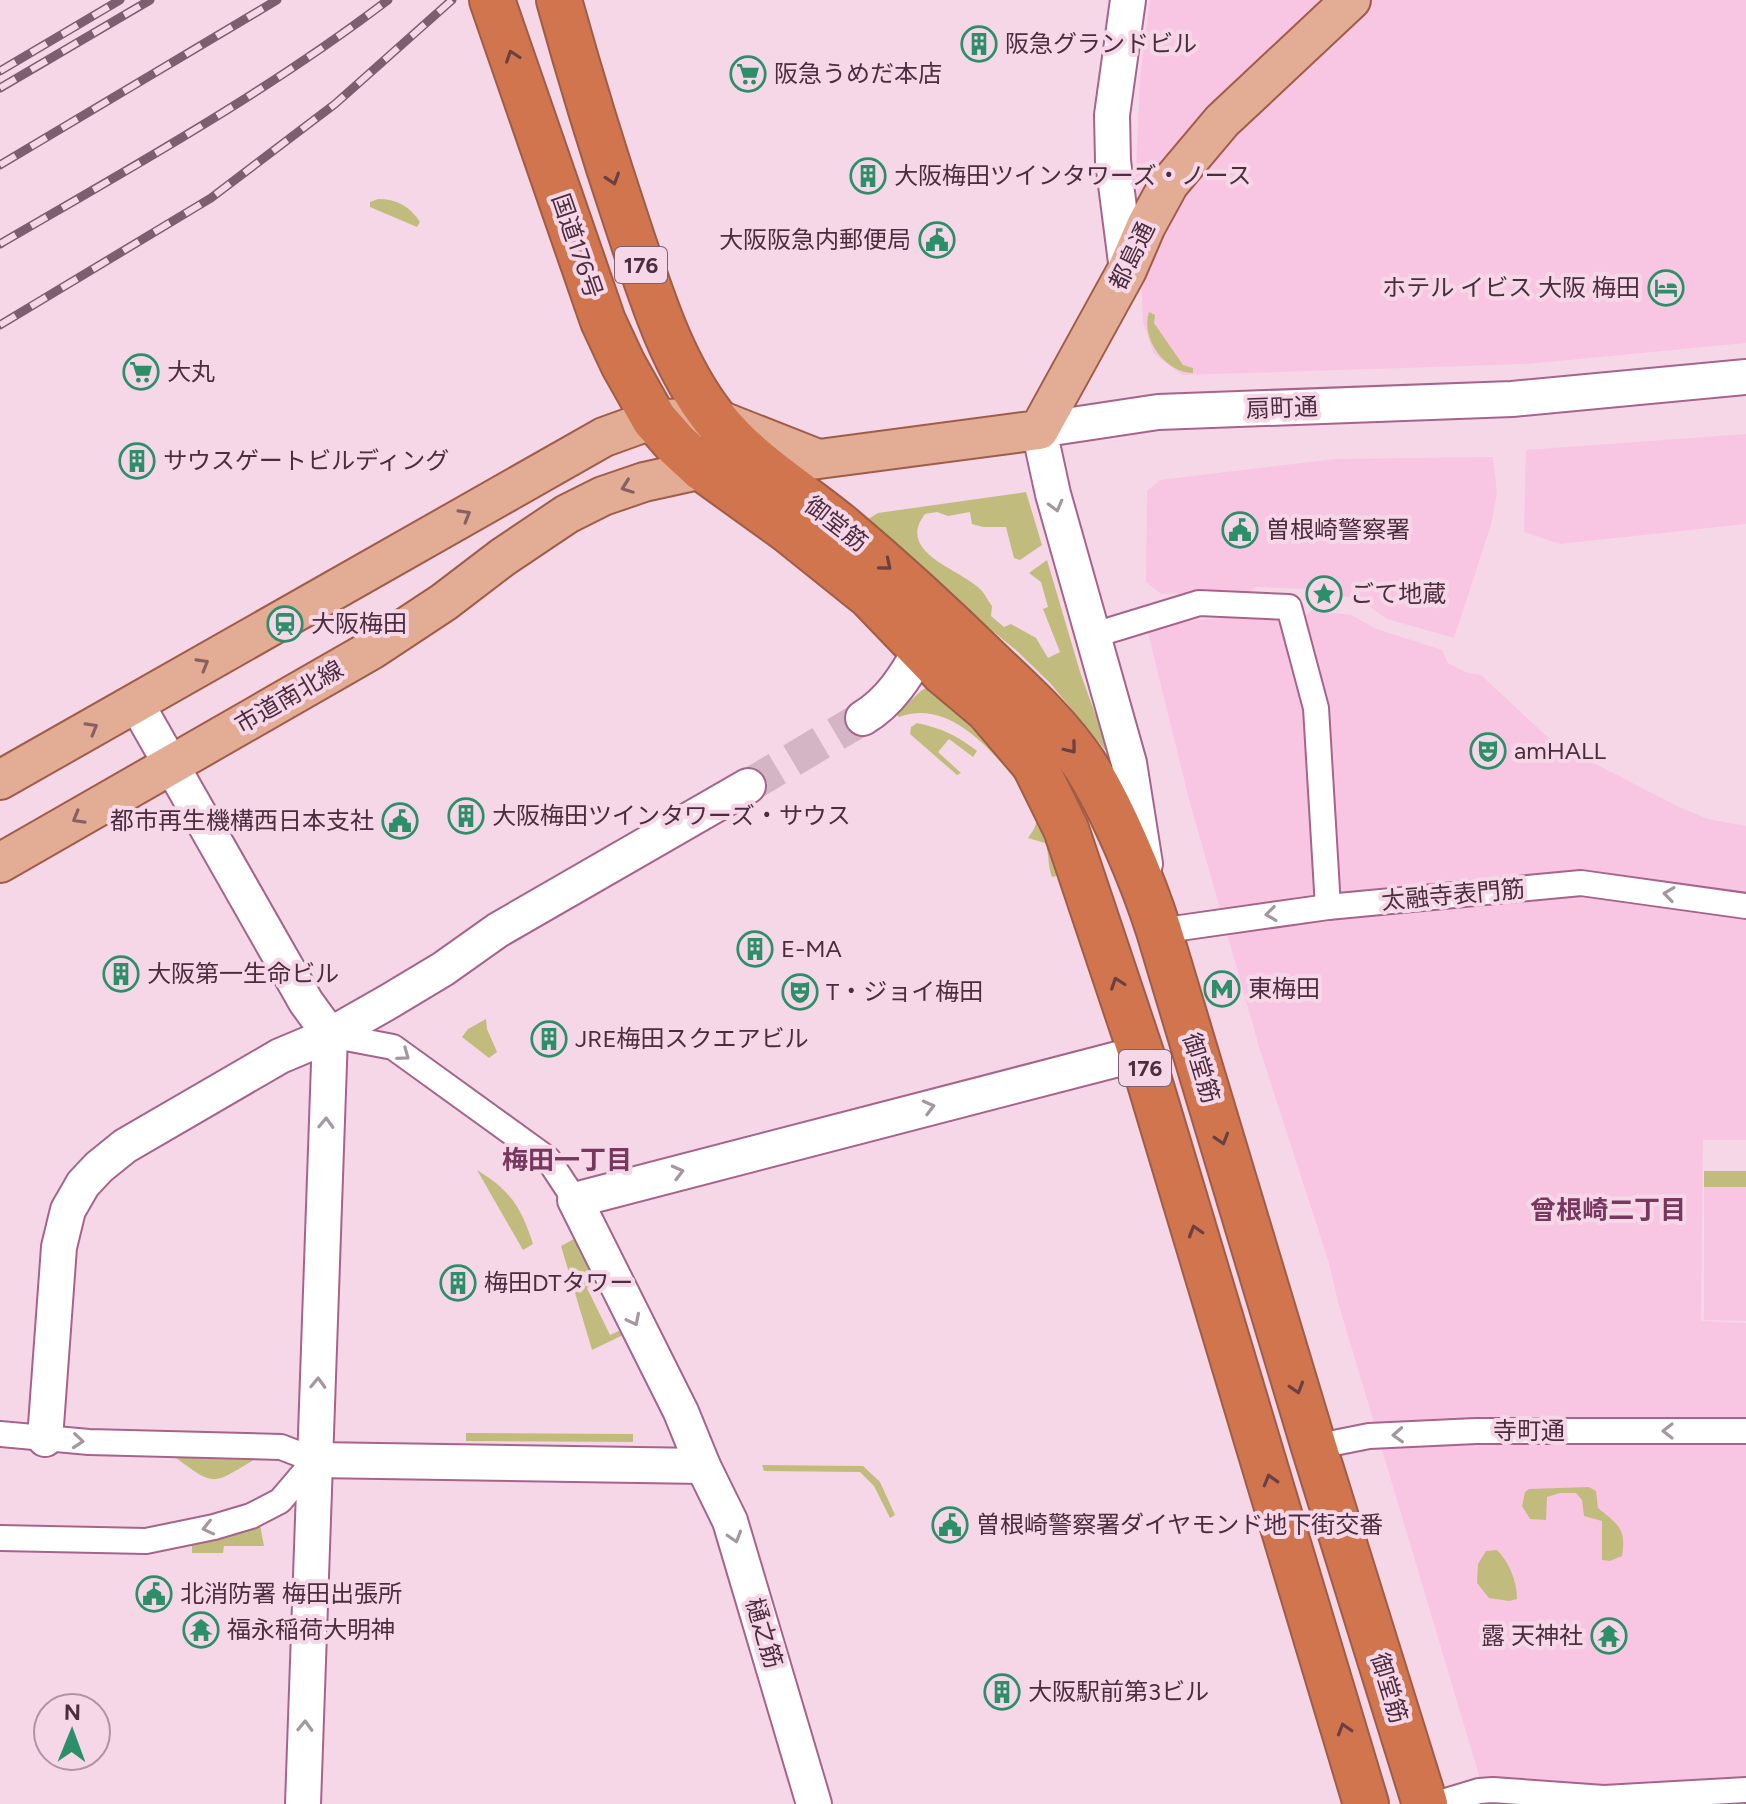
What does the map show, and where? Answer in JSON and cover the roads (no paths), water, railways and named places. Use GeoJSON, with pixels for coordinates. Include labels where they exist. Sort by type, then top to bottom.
{"type":"FeatureCollection","features":[{"type":"Feature","properties":{"kind":"highway","name":"国道176号"},"geometry":{"type":"LineString","coordinates":[[492,0],[603,321],[654,419],[703,469]]}},
{"type":"Feature","properties":{"kind":"highway","name":"176"},"geometry":{"type":"LineString","coordinates":[[559,0],[588,105],[658,316],[675,352],[714,418],[759,465]]}},
{"type":"Feature","properties":{"kind":"highway","name":"御堂筋"},"geometry":{"type":"LineString","coordinates":[[759,465],[839,525],[909,584],[1051,723],[1085,765],[1111,815],[1155,917],[1425,1804]]}},
{"type":"Feature","properties":{"kind":"highway","name":"御堂筋"},"geometry":{"type":"LineString","coordinates":[[703,469],[870,596],[921,649],[988,710],[1034,764],[1066,829],[1141,1053],[1366,1804]]}},
{"type":"Feature","properties":{"kind":"main road","name":"都島通"},"geometry":{"type":"LineString","coordinates":[[1039,430],[1127,270],[1157,204],[1185,163],[1248,95],[1351,0]]}},
{"type":"Feature","properties":{"kind":"main road"},"geometry":{"type":"LineString","coordinates":[[0,780],[585,447],[654,419],[714,418],[819,459]]}},
{"type":"Feature","properties":{"kind":"main road","name":"扇町通"},"geometry":{"type":"LineString","coordinates":[[759,465],[1039,430]]}},
{"type":"Feature","properties":{"kind":"main road","name":"市道南北線"},"geometry":{"type":"LineString","coordinates":[[0,863],[412,625],[567,514],[603,496],[644,482],[703,469],[759,465]]}},
{"type":"Feature","properties":{"kind":"street"},"geometry":{"type":"LineString","coordinates":[[1127,270],[1113,161],[1112,115],[1128,0]]}},
{"type":"Feature","properties":{"kind":"street","name":"扇町通"},"geometry":{"type":"LineString","coordinates":[[1039,430],[1158,412],[1512,399],[1746,377]]}},
{"type":"Feature","properties":{"kind":"street"},"geometry":{"type":"LineString","coordinates":[[1039,430],[1091,636],[1129,763],[1155,917]]}},
{"type":"Feature","properties":{"kind":"street"},"geometry":{"type":"LineString","coordinates":[[1091,636],[1199,603],[1289,607],[1316,708],[1328,907]]}},
{"type":"Feature","properties":{"kind":"street"},"geometry":{"type":"LineString","coordinates":[[863,718],[876,710],[904,680],[921,649]]}},
{"type":"Feature","properties":{"kind":"street"},"geometry":{"type":"LineString","coordinates":[[136,703],[306,1002],[330,1035],[303,1804]]}},
{"type":"Feature","properties":{"kind":"street"},"geometry":{"type":"LineString","coordinates":[[45,1439],[59,1247],[68,1210],[83,1184],[99,1167],[125,1146],[280,1056],[330,1035],[443,969],[498,930],[748,786]]}},
{"type":"Feature","properties":{"kind":"street","name":"太融寺表門筋"},"geometry":{"type":"LineString","coordinates":[[1155,917],[1328,907],[1581,883],[1746,906]]}},
{"type":"Feature","properties":{"kind":"street"},"geometry":{"type":"LineString","coordinates":[[330,1035],[393,1047],[548,1159],[575,1200],[1141,1053]]}},
{"type":"Feature","properties":{"kind":"street","name":"樋之筋"},"geometry":{"type":"LineString","coordinates":[[575,1200],[681,1412],[730,1521],[814,1804]]}},
{"type":"Feature","properties":{"kind":"street","name":"寺町通"},"geometry":{"type":"LineString","coordinates":[[1314,1447],[1369,1436],[1476,1431],[1746,1431]]}},
{"type":"Feature","properties":{"kind":"street"},"geometry":{"type":"LineString","coordinates":[[0,1434],[89,1442],[281,1447],[315,1460],[703,1466]]}},
{"type":"Feature","properties":{"kind":"street"},"geometry":{"type":"LineString","coordinates":[[0,1538],[146,1541],[214,1527],[251,1516],[280,1501],[315,1460]]}},
{"type":"Feature","properties":{"kind":"street"},"geometry":{"type":"LineString","coordinates":[[1436,1804],[1493,1790],[1604,1798],[1746,1790]]}},
{"type":"Feature","properties":{"kind":"tunnel"},"geometry":{"type":"LineString","coordinates":[[748,786],[863,718]]}},
{"type":"Feature","properties":{"kind":"railway"},"geometry":{"type":"LineString","coordinates":[[0,71],[120,0]]}},
{"type":"Feature","properties":{"kind":"railway"},"geometry":{"type":"LineString","coordinates":[[0,88],[150,0]]}},
{"type":"Feature","properties":{"kind":"railway"},"geometry":{"type":"LineString","coordinates":[[0,165],[277,0]]}},
{"type":"Feature","properties":{"kind":"railway"},"geometry":{"type":"LineString","coordinates":[[0,244],[246,98],[388,0]]}},
{"type":"Feature","properties":{"kind":"railway"},"geometry":{"type":"LineString","coordinates":[[0,325],[211,198],[335,104],[452,0]]}},
{"type":"Feature","properties":{"kind":"place","name":"阪急グランドビル"},"geometry":{"type":"Point","coordinates":[979,44]}},
{"type":"Feature","properties":{"kind":"place","name":"阪急うめだ本店"},"geometry":{"type":"Point","coordinates":[748,74]}},
{"type":"Feature","properties":{"kind":"place","name":"大阪梅田ツインタワーズ・ノース"},"geometry":{"type":"Point","coordinates":[868,176]}},
{"type":"Feature","properties":{"kind":"place","name":"大阪阪急内郵便局"},"geometry":{"type":"Point","coordinates":[937,240]}},
{"type":"Feature","properties":{"kind":"place","name":"ホテル イビス 大阪 梅田"},"geometry":{"type":"Point","coordinates":[1666,288]}},
{"type":"Feature","properties":{"kind":"place","name":"大丸"},"geometry":{"type":"Point","coordinates":[141,372]}},
{"type":"Feature","properties":{"kind":"place","name":"サウスゲートビルディング"},"geometry":{"type":"Point","coordinates":[137,461]}},
{"type":"Feature","properties":{"kind":"place","name":"曽根崎警察署"},"geometry":{"type":"Point","coordinates":[1240,530]}},
{"type":"Feature","properties":{"kind":"place","name":"ごて地蔵"},"geometry":{"type":"Point","coordinates":[1324,594]}},
{"type":"Feature","properties":{"kind":"place","name":"大阪梅田"},"geometry":{"type":"Point","coordinates":[285,624]}},
{"type":"Feature","properties":{"kind":"place","name":"amHALL"},"geometry":{"type":"Point","coordinates":[1488,751]}},
{"type":"Feature","properties":{"kind":"place","name":"大阪梅田ツインタワーズ・サウス"},"geometry":{"type":"Point","coordinates":[466,816]}},
{"type":"Feature","properties":{"kind":"place","name":"都市再生機構西日本支社"},"geometry":{"type":"Point","coordinates":[400,821]}},
{"type":"Feature","properties":{"kind":"place","name":"E-MA"},"geometry":{"type":"Point","coordinates":[755,949]}},
{"type":"Feature","properties":{"kind":"place","name":"大阪第一生命ビル"},"geometry":{"type":"Point","coordinates":[121,974]}},
{"type":"Feature","properties":{"kind":"place","name":"東梅田"},"geometry":{"type":"Point","coordinates":[1222,989]}},
{"type":"Feature","properties":{"kind":"place","name":"T・ジョイ梅田"},"geometry":{"type":"Point","coordinates":[800,992]}},
{"type":"Feature","properties":{"kind":"place","name":"JRE梅田スクエアビル"},"geometry":{"type":"Point","coordinates":[549,1039]}},
{"type":"Feature","properties":{"kind":"place","name":"梅田DTタワー"},"geometry":{"type":"Point","coordinates":[458,1283]}},
{"type":"Feature","properties":{"kind":"place","name":"曽根崎警察署ダイヤモンド地下街交番"},"geometry":{"type":"Point","coordinates":[950,1525]}},
{"type":"Feature","properties":{"kind":"place","name":"北消防署 梅田出張所"},"geometry":{"type":"Point","coordinates":[154,1594]}},
{"type":"Feature","properties":{"kind":"place","name":"福永稲荷大明神"},"geometry":{"type":"Point","coordinates":[201,1630]}},
{"type":"Feature","properties":{"kind":"place","name":"露 天神社"},"geometry":{"type":"Point","coordinates":[1609,1636]}},
{"type":"Feature","properties":{"kind":"place","name":"大阪駅前第3ビル"},"geometry":{"type":"Point","coordinates":[1002,1692]}},
{"type":"Feature","properties":{"kind":"district","name":"梅田一丁目"},"geometry":{"type":"Point","coordinates":[567,1160]}},
{"type":"Feature","properties":{"kind":"district","name":"曾根崎二丁目"},"geometry":{"type":"Point","coordinates":[1608,1210]}}]}
